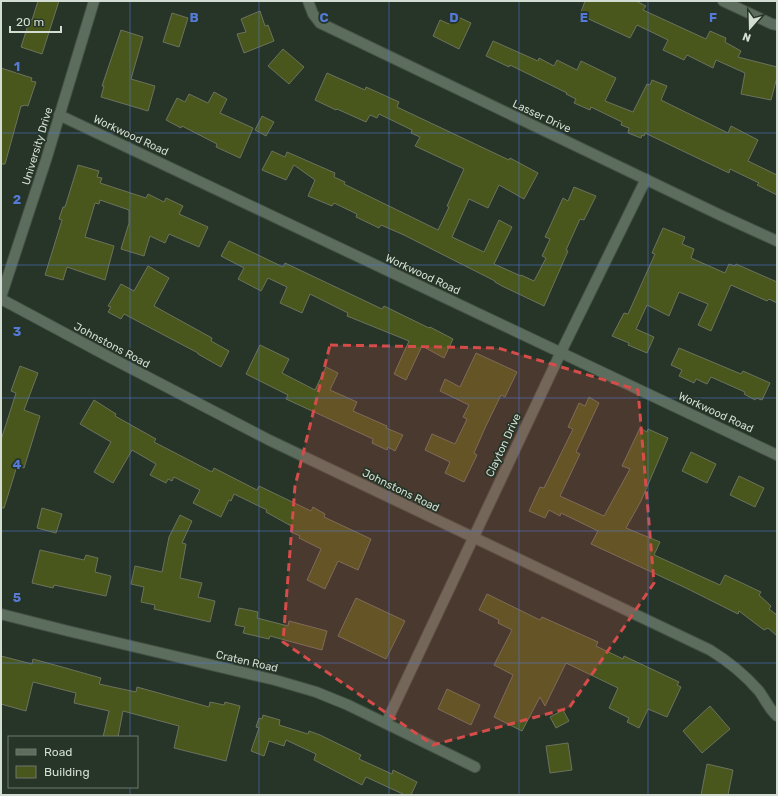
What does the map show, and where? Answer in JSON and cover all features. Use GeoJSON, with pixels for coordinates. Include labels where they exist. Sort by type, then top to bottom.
{"type":"FeatureCollection","features":[{"type":"Feature","properties":{"kind":"street","name":"University Drive"},"geometry":{"type":"LineString","coordinates":[[1,298],[94,1]]}},
{"type":"Feature","properties":{"kind":"street","name":"Lasser Drive"},"geometry":{"type":"LineString","coordinates":[[308,1],[312,14],[320,23],[390,58],[777,241]]}},
{"type":"Feature","properties":{"kind":"street"},"geometry":{"type":"LineString","coordinates":[[723,1],[777,25]]}},
{"type":"Feature","properties":{"kind":"street","name":"Workwood Road"},"geometry":{"type":"LineString","coordinates":[[59,115],[777,455]]}},
{"type":"Feature","properties":{"kind":"street","name":"Clayton Drive"},"geometry":{"type":"LineString","coordinates":[[386,723],[561,352],[646,179]]}},
{"type":"Feature","properties":{"kind":"street","name":"Johnstons Road"},"geometry":{"type":"LineString","coordinates":[[1,298],[111,358],[269,440],[710,650],[747,678],[760,692],[774,713],[777,726]]}},
{"type":"Feature","properties":{"kind":"street","name":"Craten Road"},"geometry":{"type":"LineString","coordinates":[[1,614],[275,680],[316,692],[348,705],[475,767]]}},
{"type":"Feature","properties":{"kind":"highlighted area"},"geometry":{"type":"Polygon","coordinates":[[[330,345],[498,348],[638,390],[654,583],[569,708],[433,745],[283,642],[295,486],[330,345]]]}},
{"type":"Feature","properties":{"kind":"building"},"geometry":{"type":"Polygon","coordinates":[[[38,1],[59,1],[42,54],[21,47],[30,19],[32,20],[38,1]]]}},
{"type":"Feature","properties":{"kind":"building"},"geometry":{"type":"Polygon","coordinates":[[[585,1],[636,1],[646,6],[643,10],[706,39],[710,31],[726,38],[725,42],[741,51],[738,57],[777,67],[777,77],[771,100],[741,94],[745,73],[716,60],[713,68],[687,55],[684,60],[663,50],[668,40],[637,25],[630,38],[580,15],[585,1]]]}},
{"type":"Feature","properties":{"kind":"building"},"geometry":{"type":"Polygon","coordinates":[[[260,11],[265,26],[268,25],[274,41],[244,53],[237,34],[246,32],[241,19],[260,11]]]}},
{"type":"Feature","properties":{"kind":"building"},"geometry":{"type":"Polygon","coordinates":[[[172,13],[188,18],[179,47],[163,42],[172,13]]]}},
{"type":"Feature","properties":{"kind":"building"},"geometry":{"type":"Polygon","coordinates":[[[454,15],[471,23],[459,49],[433,36],[440,20],[449,24],[454,15]]]}},
{"type":"Feature","properties":{"kind":"building"},"geometry":{"type":"Polygon","coordinates":[[[121,30],[143,37],[131,79],[155,86],[148,111],[101,97],[104,86],[102,86],[121,30]]]}},
{"type":"Feature","properties":{"kind":"building"},"geometry":{"type":"Polygon","coordinates":[[[493,41],[538,61],[539,58],[554,66],[557,60],[577,70],[581,61],[616,78],[605,101],[633,112],[647,84],[650,85],[652,80],[667,86],[661,100],[728,133],[731,126],[758,140],[748,161],[777,175],[777,195],[757,185],[759,183],[730,169],[729,173],[645,133],[641,138],[628,133],[629,128],[621,125],[622,122],[591,107],[590,110],[574,103],[576,99],[566,94],[567,93],[510,65],[509,67],[486,56],[493,41]]]}},
{"type":"Feature","properties":{"kind":"building"},"geometry":{"type":"Polygon","coordinates":[[[283,49],[304,67],[289,84],[268,66],[283,49]]]}},
{"type":"Feature","properties":{"kind":"building"},"geometry":{"type":"Polygon","coordinates":[[[1,68],[32,78],[31,81],[36,82],[28,106],[21,106],[5,164],[1,164],[1,68]]]}},
{"type":"Feature","properties":{"kind":"building"},"geometry":{"type":"Polygon","coordinates":[[[327,73],[365,90],[366,87],[399,102],[397,107],[509,160],[510,158],[538,173],[524,199],[499,185],[488,208],[469,199],[452,237],[484,252],[499,220],[512,227],[494,264],[534,281],[546,258],[542,256],[550,239],[545,237],[563,198],[568,201],[574,187],[596,196],[584,220],[580,219],[544,306],[404,235],[381,225],[379,228],[356,217],[357,214],[334,203],[332,206],[308,196],[315,180],[294,165],[286,180],[262,170],[272,151],[285,157],[287,152],[335,173],[334,177],[345,182],[344,184],[438,230],[464,169],[415,146],[420,137],[411,133],[412,130],[379,114],[377,118],[370,115],[366,122],[315,100],[327,73]]]}},
{"type":"Feature","properties":{"kind":"building"},"geometry":{"type":"Polygon","coordinates":[[[214,92],[227,99],[220,113],[253,128],[240,158],[216,147],[217,144],[182,126],[181,128],[166,120],[177,98],[185,102],[189,94],[208,103],[214,92]]]}},
{"type":"Feature","properties":{"kind":"building"},"geometry":{"type":"Polygon","coordinates":[[[262,116],[274,122],[266,136],[255,130],[262,116]]]}},
{"type":"Feature","properties":{"kind":"building"},"geometry":{"type":"Polygon","coordinates":[[[78,165],[99,171],[97,177],[102,178],[100,183],[146,198],[148,194],[164,202],[166,198],[183,206],[179,214],[208,227],[199,247],[169,234],[165,243],[150,236],[144,256],[121,249],[129,223],[129,210],[100,200],[99,204],[95,203],[85,237],[114,246],[105,280],[67,267],[63,280],[45,275],[62,220],[59,219],[63,207],[65,207],[78,165]]]}},
{"type":"Feature","properties":{"kind":"building"},"geometry":{"type":"Polygon","coordinates":[[[663,228],[685,237],[682,244],[694,249],[691,258],[725,273],[729,264],[735,266],[736,264],[777,282],[777,303],[769,299],[767,301],[731,285],[711,331],[698,325],[708,304],[679,292],[669,316],[647,305],[636,329],[654,337],[647,353],[612,336],[624,313],[628,314],[655,254],[652,253],[663,228]]]}},
{"type":"Feature","properties":{"kind":"building"},"geometry":{"type":"Polygon","coordinates":[[[229,241],[283,267],[285,263],[382,309],[384,306],[453,339],[444,358],[422,346],[406,380],[394,374],[409,341],[347,316],[348,313],[310,294],[302,313],[280,303],[287,287],[268,278],[261,291],[238,279],[244,268],[221,256],[229,241]]]}},
{"type":"Feature","properties":{"kind":"building"},"geometry":{"type":"Polygon","coordinates":[[[148,266],[169,278],[154,306],[212,338],[211,341],[229,351],[221,367],[198,353],[124,314],[121,319],[108,312],[111,307],[108,306],[121,284],[134,291],[148,266]]]}},
{"type":"Feature","properties":{"kind":"building"},"geometry":{"type":"Polygon","coordinates":[[[260,345],[289,359],[282,373],[315,390],[326,367],[338,373],[330,390],[357,402],[353,411],[403,435],[395,451],[388,447],[387,450],[372,443],[373,439],[286,399],[288,395],[246,374],[260,345]]]}},
{"type":"Feature","properties":{"kind":"building"},"geometry":{"type":"Polygon","coordinates":[[[679,348],[741,374],[743,371],[770,383],[762,400],[756,398],[755,400],[744,394],[745,392],[711,377],[707,384],[696,379],[694,383],[679,376],[682,370],[671,365],[679,348]]]}},
{"type":"Feature","properties":{"kind":"building"},"geometry":{"type":"Polygon","coordinates":[[[476,353],[517,372],[505,397],[501,395],[485,428],[474,453],[477,455],[464,482],[445,473],[450,462],[425,450],[432,434],[455,444],[467,419],[463,417],[469,405],[440,391],[445,379],[460,387],[476,353]]]}},
{"type":"Feature","properties":{"kind":"building"},"geometry":{"type":"Polygon","coordinates":[[[20,366],[38,373],[24,410],[40,416],[24,468],[17,466],[4,508],[1,508],[1,440],[16,393],[11,391],[20,366]]]}},
{"type":"Feature","properties":{"kind":"building"},"geometry":{"type":"Polygon","coordinates":[[[589,397],[599,403],[576,452],[580,454],[560,496],[604,516],[630,469],[622,466],[640,428],[647,432],[648,429],[668,438],[641,501],[626,528],[660,542],[654,555],[720,585],[725,575],[761,592],[759,595],[771,606],[769,609],[777,615],[777,636],[768,628],[764,630],[739,611],[738,614],[591,544],[598,531],[561,513],[560,516],[549,510],[545,518],[529,511],[540,487],[544,488],[573,429],[568,427],[579,403],[585,406],[589,397]]]}},
{"type":"Feature","properties":{"kind":"building"},"geometry":{"type":"Polygon","coordinates":[[[94,400],[116,414],[115,416],[156,439],[154,442],[212,472],[214,468],[257,490],[259,486],[311,511],[313,507],[325,514],[324,517],[371,539],[358,570],[338,561],[325,589],[307,580],[321,549],[299,538],[300,536],[291,532],[293,527],[266,512],[267,510],[234,494],[231,501],[229,500],[221,517],[193,503],[200,490],[174,477],[172,481],[168,479],[166,483],[150,475],[156,464],[132,450],[113,483],[94,472],[111,442],[80,424],[94,400]]]}},
{"type":"Feature","properties":{"kind":"building"},"geometry":{"type":"Polygon","coordinates":[[[691,452],[716,464],[707,483],[682,471],[691,452]]]}},
{"type":"Feature","properties":{"kind":"building"},"geometry":{"type":"Polygon","coordinates":[[[739,476],[764,488],[755,507],[730,495],[739,476]]]}},
{"type":"Feature","properties":{"kind":"building"},"geometry":{"type":"Polygon","coordinates":[[[42,508],[62,514],[56,533],[37,528],[42,508]]]}},
{"type":"Feature","properties":{"kind":"building"},"geometry":{"type":"Polygon","coordinates":[[[180,515],[192,521],[182,543],[186,544],[180,578],[202,583],[198,597],[215,601],[210,622],[154,609],[155,605],[141,602],[144,587],[131,584],[135,566],[162,572],[169,537],[180,515]]]}},
{"type":"Feature","properties":{"kind":"building"},"geometry":{"type":"Polygon","coordinates":[[[40,550],[84,560],[86,555],[98,558],[95,572],[111,576],[106,596],[54,585],[53,588],[32,583],[40,550]]]}},
{"type":"Feature","properties":{"kind":"building"},"geometry":{"type":"Polygon","coordinates":[[[487,594],[540,620],[542,617],[598,642],[596,646],[623,659],[624,656],[679,682],[677,685],[681,687],[667,717],[648,709],[639,728],[627,722],[629,718],[609,708],[618,688],[566,663],[545,706],[540,697],[522,731],[494,717],[513,675],[494,665],[512,630],[498,623],[499,620],[479,610],[487,594]]]}},
{"type":"Feature","properties":{"kind":"building"},"geometry":{"type":"Polygon","coordinates":[[[356,598],[405,621],[386,659],[338,636],[356,598]]]}},
{"type":"Feature","properties":{"kind":"building"},"geometry":{"type":"Polygon","coordinates":[[[239,608],[258,612],[257,618],[288,626],[289,621],[327,631],[322,650],[270,636],[269,639],[243,633],[245,627],[235,625],[239,608]]]}},
{"type":"Feature","properties":{"kind":"building"},"geometry":{"type":"Polygon","coordinates":[[[1,656],[32,664],[33,659],[101,678],[99,684],[136,692],[137,687],[209,707],[210,702],[224,705],[225,702],[240,706],[226,761],[174,748],[179,726],[123,711],[118,736],[103,736],[109,711],[74,703],[76,693],[33,682],[26,711],[1,704],[1,656]]]}},
{"type":"Feature","properties":{"kind":"building"},"geometry":{"type":"Polygon","coordinates":[[[447,689],[480,705],[471,725],[438,709],[447,689]]]}},
{"type":"Feature","properties":{"kind":"building"},"geometry":{"type":"Polygon","coordinates":[[[710,706],[730,729],[702,753],[683,731],[710,706]]]}},
{"type":"Feature","properties":{"kind":"building"},"geometry":{"type":"Polygon","coordinates":[[[563,710],[569,721],[556,728],[550,717],[563,710]]]}},
{"type":"Feature","properties":{"kind":"building"},"geometry":{"type":"Polygon","coordinates":[[[263,715],[280,720],[279,725],[308,734],[309,731],[320,735],[361,755],[359,759],[392,774],[393,770],[417,782],[411,795],[405,795],[366,777],[362,785],[314,760],[316,754],[286,740],[284,746],[269,741],[264,756],[251,751],[259,728],[256,727],[259,718],[262,719],[263,715]]]}},
{"type":"Feature","properties":{"kind":"building"},"geometry":{"type":"Polygon","coordinates":[[[568,743],[572,770],[550,773],[546,746],[568,743]]]}},
{"type":"Feature","properties":{"kind":"building"},"geometry":{"type":"Polygon","coordinates":[[[707,764],[733,770],[728,795],[701,795],[707,764]]]}}]}
